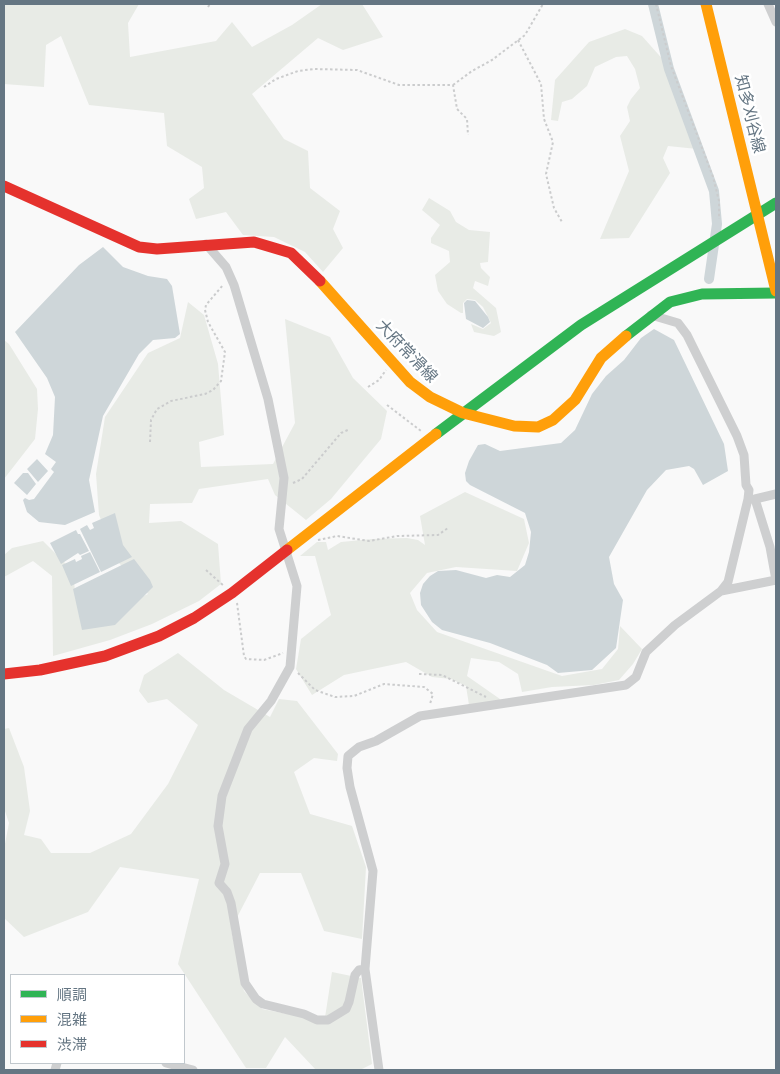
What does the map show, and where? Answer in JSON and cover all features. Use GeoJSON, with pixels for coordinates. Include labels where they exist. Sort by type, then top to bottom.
{"type":"FeatureCollection","features":[{"type":"Feature","properties":{"kind":"street","name":"知多刈谷線"},"geometry":{"type":"LineString","coordinates":[[706,4],[776,292]]}},
{"type":"Feature","properties":{"kind":"street"},"geometry":{"type":"LineString","coordinates":[[768,4],[776,22]]}},
{"type":"Feature","properties":{"kind":"street","name":"大府常滑線"},"geometry":{"type":"LineString","coordinates":[[4,186],[80,222],[139,247],[157,249],[254,242],[291,253],[320,281],[393,364],[430,397],[463,413],[527,427],[538,427],[553,420],[575,400],[601,358],[620,340],[670,302],[702,294],[776,292]]}},
{"type":"Feature","properties":{"kind":"street"},"geometry":{"type":"LineString","coordinates":[[4,674],[75,664],[131,647],[194,618],[232,593],[463,413],[581,325],[776,203]]}},
{"type":"Feature","properties":{"kind":"street"},"geometry":{"type":"LineString","coordinates":[[206,244],[226,267],[230,276],[268,399],[284,478],[279,529],[297,586],[290,667],[271,701],[248,729],[222,796],[218,826],[225,864],[219,883],[231,903],[245,983],[256,999],[262,1004],[294,1011],[317,1020],[328,1020],[346,1009],[350,1002],[355,975],[359,970],[365,969]]}},
{"type":"Feature","properties":{"kind":"street"},"geometry":{"type":"LineString","coordinates":[[651,315],[667,318],[678,323],[687,335],[737,436],[744,455],[746,485],[770,547],[776,580],[721,592]]}},
{"type":"Feature","properties":{"kind":"street"},"geometry":{"type":"LineString","coordinates":[[752,499],[776,494]]}},
{"type":"Feature","properties":{"kind":"street"},"geometry":{"type":"LineString","coordinates":[[379,1070],[365,969],[373,871],[350,786],[346,761],[352,751],[376,741],[420,716],[626,685],[636,676],[646,652],[676,625],[721,592],[728,582],[752,499]]}},
{"type":"Feature","properties":{"kind":"street"},"geometry":{"type":"LineString","coordinates":[[170,1064],[193,1070]]}},
{"type":"Feature","properties":{"kind":"path"},"geometry":{"type":"LineString","coordinates":[[264,87],[276,78],[298,71],[314,70],[357,70],[399,85],[453,85],[492,60],[525,35],[543,4]]}},
{"type":"Feature","properties":{"kind":"path"},"geometry":{"type":"LineString","coordinates":[[656,4],[672,66],[713,177],[719,201],[719,220]]}},
{"type":"Feature","properties":{"kind":"path"},"geometry":{"type":"LineString","coordinates":[[518,40],[541,84],[544,119],[553,142],[546,174],[554,208],[562,222]]}},
{"type":"Feature","properties":{"kind":"path"},"geometry":{"type":"LineString","coordinates":[[453,85],[457,109],[467,120],[468,134]]}},
{"type":"Feature","properties":{"kind":"path"},"geometry":{"type":"LineString","coordinates":[[150,442],[151,420],[157,409],[171,401],[205,394],[221,381],[225,352],[208,322],[205,310],[206,305],[230,276]]}},
{"type":"Feature","properties":{"kind":"path"},"geometry":{"type":"LineString","coordinates":[[368,387],[378,380],[393,364]]}},
{"type":"Feature","properties":{"kind":"path"},"geometry":{"type":"LineString","coordinates":[[387,405],[424,435]]}},
{"type":"Feature","properties":{"kind":"path"},"geometry":{"type":"LineString","coordinates":[[293,484],[299,482],[342,433],[350,429]]}},
{"type":"Feature","properties":{"kind":"path"},"geometry":{"type":"LineString","coordinates":[[337,536],[369,541],[397,536],[438,535],[448,528]]}},
{"type":"Feature","properties":{"kind":"path"},"geometry":{"type":"LineString","coordinates":[[206,570],[232,593],[237,602],[243,650],[246,659],[264,660],[292,650]]}},
{"type":"Feature","properties":{"kind":"path"},"geometry":{"type":"LineString","coordinates":[[290,667],[315,690],[335,697],[354,696],[384,684],[424,687],[433,694],[433,699],[431,704],[416,712],[414,720]]}},
{"type":"Feature","properties":{"kind":"path"},"geometry":{"type":"LineString","coordinates":[[419,674],[442,675],[491,699]]}},
{"type":"Feature","properties":{"kind":"shaded area"},"geometry":{"type":"Polygon","coordinates":[[[4,4],[139,4],[128,23],[130,57],[216,41],[232,22],[252,47],[292,25],[322,4],[362,4],[383,37],[343,50],[318,38],[252,94],[284,139],[308,151],[310,188],[340,211],[333,229],[343,248],[323,272],[305,252],[274,237],[243,235],[226,212],[196,219],[189,199],[204,188],[202,167],[167,146],[164,113],[89,105],[61,36],[46,45],[44,87],[4,84],[4,4]]]}},
{"type":"Feature","properties":{"kind":"shaded area"},"geometry":{"type":"Polygon","coordinates":[[[625,29],[642,36],[666,63],[697,149],[668,146],[663,158],[670,173],[629,238],[600,239],[629,171],[620,136],[630,121],[627,107],[640,88],[635,69],[627,56],[616,57],[595,67],[587,86],[572,99],[562,102],[558,121],[551,120],[555,80],[589,42],[625,29]]]}},
{"type":"Feature","properties":{"kind":"shaded area"},"geometry":{"type":"Polygon","coordinates":[[[429,198],[450,211],[456,222],[469,230],[490,232],[488,262],[480,263],[481,268],[490,277],[488,286],[475,281],[473,288],[496,308],[501,332],[494,336],[474,332],[471,324],[483,329],[491,323],[483,307],[475,300],[467,299],[463,303],[463,313],[461,313],[447,304],[438,291],[435,275],[450,262],[449,251],[431,243],[431,238],[440,225],[422,210],[429,198]]]}},
{"type":"Feature","properties":{"kind":"shaded area"},"geometry":{"type":"Polygon","coordinates":[[[103,247],[123,267],[148,276],[167,279],[172,286],[180,334],[175,338],[153,340],[139,354],[103,416],[89,480],[95,512],[65,525],[39,522],[27,512],[23,500],[25,498],[29,500],[34,499],[54,472],[51,469],[56,462],[45,454],[53,435],[55,397],[47,378],[15,332],[79,265],[103,247]]]}},
{"type":"Feature","properties":{"kind":"shaded area"},"geometry":{"type":"Polygon","coordinates":[[[467,300],[475,301],[488,317],[490,322],[483,328],[466,319],[464,303],[467,300]]]}},
{"type":"Feature","properties":{"kind":"shaded area"},"geometry":{"type":"Polygon","coordinates":[[[188,302],[204,315],[218,364],[224,435],[199,442],[201,467],[273,464],[295,423],[285,319],[330,337],[353,378],[387,411],[381,439],[331,499],[306,520],[275,495],[268,479],[199,489],[192,503],[150,504],[149,523],[181,521],[218,544],[221,584],[199,601],[152,624],[110,640],[53,656],[52,576],[33,561],[4,577],[4,555],[12,548],[43,541],[73,571],[76,601],[93,619],[148,594],[119,563],[99,515],[96,474],[105,417],[148,353],[180,338],[188,302]]]}},
{"type":"Feature","properties":{"kind":"shaded area"},"geometry":{"type":"Polygon","coordinates":[[[654,329],[674,340],[724,444],[728,471],[703,485],[694,469],[689,466],[666,470],[647,490],[609,557],[614,584],[623,600],[616,648],[592,670],[558,673],[547,665],[490,643],[442,630],[432,622],[421,605],[420,593],[423,584],[430,576],[438,571],[456,570],[486,578],[497,575],[510,577],[525,565],[529,552],[531,532],[525,513],[470,485],[466,481],[465,473],[469,461],[478,445],[485,444],[500,451],[561,443],[575,430],[592,394],[606,376],[624,360],[641,338],[654,329]]]}},
{"type":"Feature","properties":{"kind":"shaded area"},"geometry":{"type":"Polygon","coordinates":[[[4,340],[9,344],[37,389],[38,409],[35,439],[4,479],[4,340]]]}},
{"type":"Feature","properties":{"kind":"shaded area"},"geometry":{"type":"Polygon","coordinates":[[[37,459],[48,471],[38,482],[27,469],[37,459]]]}},
{"type":"Feature","properties":{"kind":"shaded area"},"geometry":{"type":"Polygon","coordinates":[[[23,473],[28,473],[36,484],[27,495],[14,483],[23,473]]]}},
{"type":"Feature","properties":{"kind":"shaded area"},"geometry":{"type":"Polygon","coordinates":[[[465,492],[524,519],[529,543],[517,571],[456,567],[427,573],[410,593],[417,610],[437,632],[562,676],[602,669],[618,649],[620,626],[642,649],[633,664],[619,680],[594,685],[552,687],[522,692],[518,674],[499,662],[471,658],[467,676],[500,699],[499,702],[469,705],[466,686],[451,679],[432,677],[406,662],[344,675],[312,695],[296,669],[301,639],[331,615],[315,556],[300,556],[317,542],[326,542],[328,550],[341,542],[372,539],[407,538],[418,540],[425,545],[420,516],[465,492]]]}},
{"type":"Feature","properties":{"kind":"shaded area"},"geometry":{"type":"Polygon","coordinates":[[[115,513],[123,545],[132,557],[101,572],[80,529],[87,525],[90,530],[94,528],[92,523],[115,513]]]}},
{"type":"Feature","properties":{"kind":"shaded area"},"geometry":{"type":"Polygon","coordinates":[[[76,530],[89,551],[80,555],[78,553],[61,564],[50,543],[76,530]]]}},
{"type":"Feature","properties":{"kind":"shaded area"},"geometry":{"type":"Polygon","coordinates":[[[90,552],[100,572],[71,586],[62,565],[75,559],[76,562],[82,559],[81,556],[90,552]]]}},
{"type":"Feature","properties":{"kind":"shaded area"},"geometry":{"type":"Polygon","coordinates":[[[134,559],[153,587],[115,625],[82,630],[73,589],[134,559]]]}},
{"type":"Feature","properties":{"kind":"shaded area"},"geometry":{"type":"Polygon","coordinates":[[[178,653],[224,690],[270,717],[279,699],[297,701],[338,754],[337,761],[314,758],[294,772],[310,814],[352,826],[366,867],[362,939],[324,931],[301,873],[260,873],[231,929],[244,991],[262,1009],[298,1016],[324,1024],[332,972],[361,978],[372,1064],[360,1070],[316,1070],[285,1037],[266,1068],[246,1068],[178,964],[199,879],[120,867],[88,912],[24,937],[4,918],[4,849],[9,823],[4,808],[4,729],[9,728],[24,767],[30,811],[24,835],[41,839],[51,853],[90,853],[131,834],[168,784],[198,725],[167,699],[148,703],[139,691],[144,675],[178,653]]]}},
{"type":"Feature","properties":{"kind":"waterway"},"geometry":{"type":"LineString","coordinates":[[653,4],[669,69],[714,191],[717,224],[709,279]]}},
{"type":"Feature","properties":{"kind":"traffic: fast"},"geometry":{"type":"LineString","coordinates":[[436,434],[581,325],[776,203]]}},
{"type":"Feature","properties":{"kind":"traffic: fast"},"geometry":{"type":"LineString","coordinates":[[626,336],[670,302],[702,294],[776,293]]}},
{"type":"Feature","properties":{"kind":"traffic: slow"},"geometry":{"type":"LineString","coordinates":[[706,4],[776,291]]}},
{"type":"Feature","properties":{"kind":"traffic: slow"},"geometry":{"type":"LineString","coordinates":[[320,281],[410,382],[430,397],[463,413],[514,426],[538,427],[553,420],[575,400],[601,358],[626,336]]}},
{"type":"Feature","properties":{"kind":"traffic: slow"},"geometry":{"type":"LineString","coordinates":[[287,550],[436,434]]}},
{"type":"Feature","properties":{"kind":"traffic: jam"},"geometry":{"type":"LineString","coordinates":[[4,186],[139,247],[157,249],[254,242],[291,253],[320,281]]}},
{"type":"Feature","properties":{"kind":"traffic: jam"},"geometry":{"type":"LineString","coordinates":[[4,674],[40,670],[105,656],[159,636],[194,618],[232,593],[287,550]]}}]}
